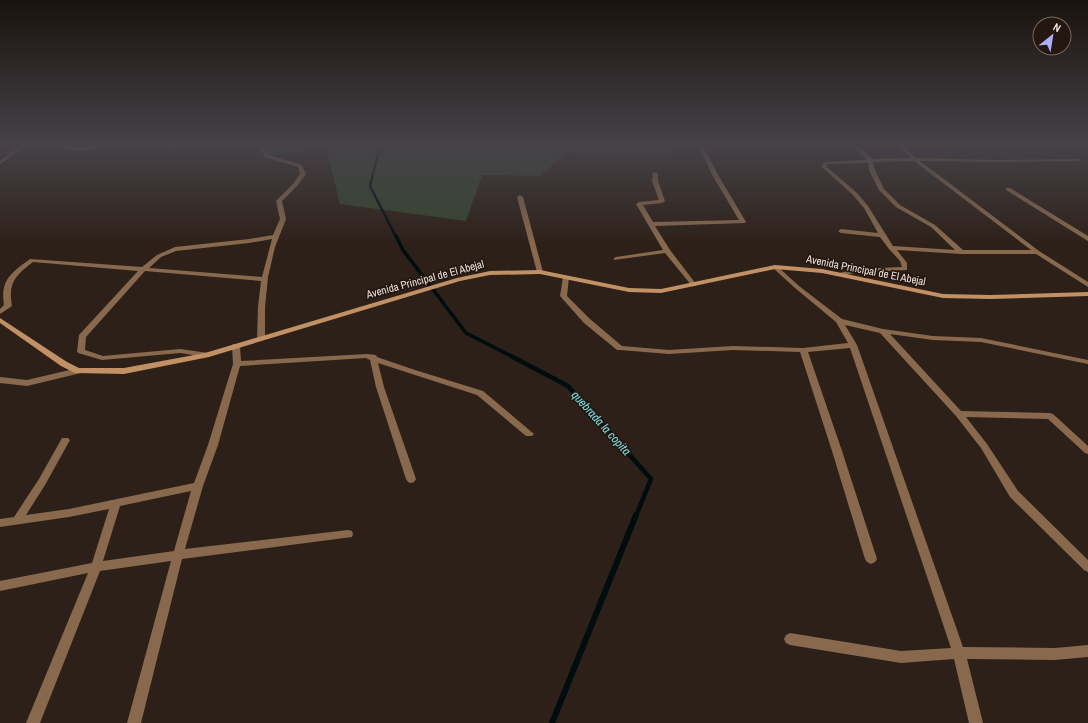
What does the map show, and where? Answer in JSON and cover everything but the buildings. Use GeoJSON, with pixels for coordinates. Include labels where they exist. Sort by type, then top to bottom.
{"type":"FeatureCollection","features":[{"type":"Feature","properties":{"kind":"main road","name":"Avenida Principal de El Abejal"},"geometry":{"type":"LineString","coordinates":[[0,320],[64,364],[78,370],[124,371],[206,355],[459,279],[490,273],[540,272],[629,290],[661,291],[775,267],[798,268],[943,296],[990,298],[1088,294]]}},
{"type":"Feature","properties":{"kind":"street"},"geometry":{"type":"LineString","coordinates":[[261,338],[264,279],[276,236],[283,219],[279,201],[287,192],[298,184],[301,178]]}},
{"type":"Feature","properties":{"kind":"street"},"geometry":{"type":"LineString","coordinates":[[655,178],[662,201],[639,204],[667,251],[694,285]]}},
{"type":"Feature","properties":{"kind":"street"},"geometry":{"type":"LineString","coordinates":[[651,224],[743,222],[717,178]]}},
{"type":"Feature","properties":{"kind":"street"},"geometry":{"type":"LineString","coordinates":[[835,178],[850,190],[866,207],[882,235],[906,266],[905,270],[868,269],[848,271],[838,275]]}},
{"type":"Feature","properties":{"kind":"street"},"geometry":{"type":"LineString","coordinates":[[876,178],[882,190],[898,206],[933,226],[961,252]]}},
{"type":"Feature","properties":{"kind":"street"},"geometry":{"type":"LineString","coordinates":[[941,178],[1037,252],[1088,285]]}},
{"type":"Feature","properties":{"kind":"street"},"geometry":{"type":"LineString","coordinates":[[1008,189],[1088,238]]}},
{"type":"Feature","properties":{"kind":"street"},"geometry":{"type":"LineString","coordinates":[[520,197],[540,272]]}},
{"type":"Feature","properties":{"kind":"street"},"geometry":{"type":"LineString","coordinates":[[841,231],[882,235]]}},
{"type":"Feature","properties":{"kind":"street"},"geometry":{"type":"LineString","coordinates":[[206,355],[180,351],[102,358],[81,351],[82,337],[142,270],[158,256],[175,249],[249,242],[276,236]]}},
{"type":"Feature","properties":{"kind":"street"},"geometry":{"type":"LineString","coordinates":[[891,248],[961,252],[1037,252]]}},
{"type":"Feature","properties":{"kind":"street"},"geometry":{"type":"LineString","coordinates":[[616,259],[667,251]]}},
{"type":"Feature","properties":{"kind":"street"},"geometry":{"type":"LineString","coordinates":[[0,312],[8,306],[6,289],[10,279],[32,260],[264,279]]}},
{"type":"Feature","properties":{"kind":"street"},"geometry":{"type":"LineString","coordinates":[[775,267],[839,321],[853,345],[959,653],[976,723]]}},
{"type":"Feature","properties":{"kind":"street"},"geometry":{"type":"LineString","coordinates":[[566,277],[563,296],[587,321],[620,348],[669,352],[733,348],[803,350],[853,345]]}},
{"type":"Feature","properties":{"kind":"street"},"geometry":{"type":"LineString","coordinates":[[839,321],[883,331],[933,338],[981,340],[1088,362]]}},
{"type":"Feature","properties":{"kind":"street"},"geometry":{"type":"LineString","coordinates":[[883,331],[959,414],[984,446],[1014,494],[1088,567]]}},
{"type":"Feature","properties":{"kind":"street"},"geometry":{"type":"LineString","coordinates":[[134,723],[178,555],[198,486],[213,445],[237,364],[236,346]]}},
{"type":"Feature","properties":{"kind":"street"},"geometry":{"type":"LineString","coordinates":[[803,350],[871,559]]}},
{"type":"Feature","properties":{"kind":"street"},"geometry":{"type":"LineString","coordinates":[[237,364],[367,356],[480,394],[529,434]]}},
{"type":"Feature","properties":{"kind":"street"},"geometry":{"type":"LineString","coordinates":[[373,358],[380,387],[411,479]]}},
{"type":"Feature","properties":{"kind":"street"},"geometry":{"type":"LineString","coordinates":[[0,380],[27,383],[78,370]]}},
{"type":"Feature","properties":{"kind":"street"},"geometry":{"type":"LineString","coordinates":[[959,414],[1050,416],[1088,451]]}},
{"type":"Feature","properties":{"kind":"street"},"geometry":{"type":"LineString","coordinates":[[17,521],[42,482],[65,440]]}},
{"type":"Feature","properties":{"kind":"street"},"geometry":{"type":"LineString","coordinates":[[0,523],[70,513],[198,486]]}},
{"type":"Feature","properties":{"kind":"street"},"geometry":{"type":"LineString","coordinates":[[33,723],[96,567],[116,503]]}},
{"type":"Feature","properties":{"kind":"street"},"geometry":{"type":"LineString","coordinates":[[0,586],[96,567],[178,555],[348,534]]}},
{"type":"Feature","properties":{"kind":"street"},"geometry":{"type":"LineString","coordinates":[[790,639],[901,657],[959,653],[1055,654],[1088,651]]}},
{"type":"Feature","properties":{"kind":"green space"},"geometry":{"type":"Polygon","coordinates":[[[334,178],[481,178],[466,221],[340,204],[334,178]]]}},
{"type":"Feature","properties":{"kind":"waterway","name":"quebrada la copita"},"geometry":{"type":"LineString","coordinates":[[372,178],[370,186],[396,237]]}},
{"type":"Feature","properties":{"kind":"waterway","name":"quebrada la copita"},"geometry":{"type":"LineString","coordinates":[[396,236],[403,250],[466,333],[513,357]]}},
{"type":"Feature","properties":{"kind":"waterway","name":"quebrada la copita"},"geometry":{"type":"LineString","coordinates":[[511,356],[568,386],[651,479],[636,516]]}},
{"type":"Feature","properties":{"kind":"waterway","name":"quebrada la copita"},"geometry":{"type":"LineString","coordinates":[[552,723],[636,515]]}}]}
